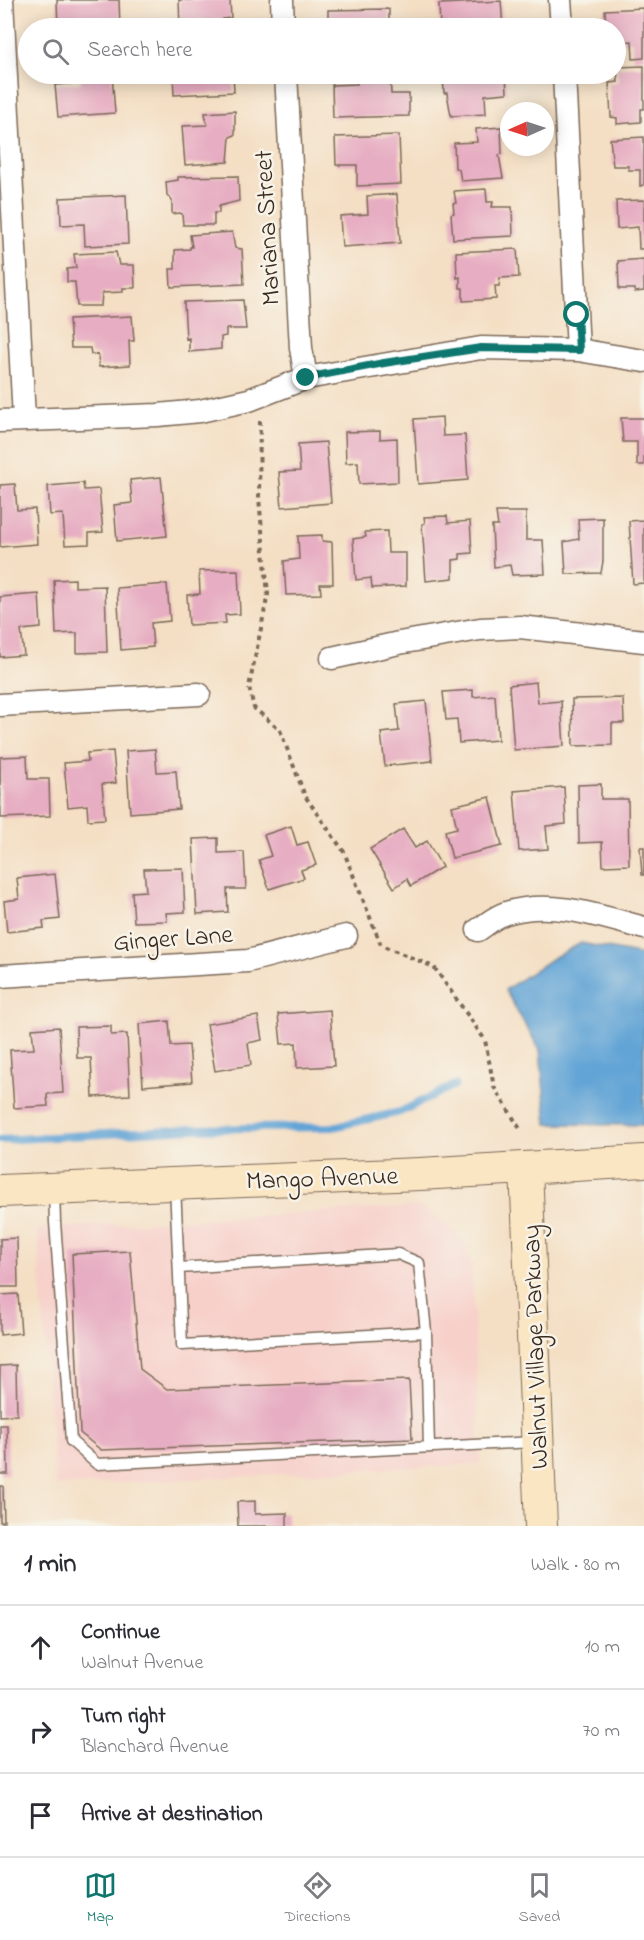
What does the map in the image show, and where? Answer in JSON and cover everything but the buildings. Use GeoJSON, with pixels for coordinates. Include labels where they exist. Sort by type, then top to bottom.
{"type":"FeatureCollection","features":[{"type":"Feature","properties":{"kind":"street"},"geometry":{"type":"LineString","coordinates":[[2,0],[5,144],[24,419]]}},
{"type":"Feature","properties":{"kind":"street"},"geometry":{"type":"LineString","coordinates":[[282,0],[283,18]]}},
{"type":"Feature","properties":{"kind":"street"},"geometry":{"type":"LineString","coordinates":[[560,0],[561,18]]}},
{"type":"Feature","properties":{"kind":"street","name":"Mariana Street"},"geometry":{"type":"LineString","coordinates":[[287,84],[301,348],[306,378]]}},
{"type":"Feature","properties":{"kind":"street"},"geometry":{"type":"LineString","coordinates":[[565,84],[579,350]]}},
{"type":"Feature","properties":{"kind":"street"},"geometry":{"type":"LineString","coordinates":[[0,421],[158,415],[200,411],[259,396],[306,378],[481,348],[579,350],[644,361]]}},
{"type":"Feature","properties":{"kind":"street"},"geometry":{"type":"LineString","coordinates":[[332,658],[399,643],[480,629],[520,627],[644,640]]}},
{"type":"Feature","properties":{"kind":"street"},"geometry":{"type":"LineString","coordinates":[[0,705],[199,694]]}},
{"type":"Feature","properties":{"kind":"street"},"geometry":{"type":"LineString","coordinates":[[478,930],[504,913],[544,906],[603,917],[644,928]]}},
{"type":"Feature","properties":{"kind":"street","name":"Ginger Lane"},"geometry":{"type":"LineString","coordinates":[[0,976],[248,961],[346,936]]}},
{"type":"Feature","properties":{"kind":"street","name":"Mango Avenue"},"geometry":{"type":"LineString","coordinates":[[0,1191],[644,1161]]}},
{"type":"Feature","properties":{"kind":"street","name":"Walnut Village Parkway"},"geometry":{"type":"LineString","coordinates":[[526,1168],[541,1526]]}},
{"type":"Feature","properties":{"kind":"lane"},"geometry":{"type":"LineString","coordinates":[[174,1183],[182,1346],[426,1332]]}},
{"type":"Feature","properties":{"kind":"lane"},"geometry":{"type":"LineString","coordinates":[[54,1189],[55,1234],[71,1441],[97,1464],[537,1441]]}},
{"type":"Feature","properties":{"kind":"lane"},"geometry":{"type":"LineString","coordinates":[[178,1268],[398,1254],[419,1263],[426,1332],[429,1447]]}},
{"type":"Feature","properties":{"kind":"path"},"geometry":{"type":"LineString","coordinates":[[259,396],[259,498],[268,594],[249,687],[254,708],[280,730],[305,796],[344,852],[381,945],[434,967],[485,1040],[494,1087],[522,1132]]}},
{"type":"Feature","properties":{"kind":"shaded area"},"geometry":{"type":"Polygon","coordinates":[[[418,1206],[440,1220],[465,1242],[472,1267],[480,1464],[55,1486],[37,1229],[418,1206]]]}},
{"type":"Feature","properties":{"kind":"water"},"geometry":{"type":"Polygon","coordinates":[[[581,943],[644,955],[644,1125],[547,1124],[540,1050],[505,990],[553,958],[581,943]]]}},
{"type":"Feature","properties":{"kind":"waterway"},"geometry":{"type":"LineString","coordinates":[[0,1140],[192,1129],[333,1127],[400,1112],[455,1085]]}},
{"type":"Feature","properties":{"kind":"route"},"geometry":{"type":"LineString","coordinates":[[306,378],[481,348],[579,350],[577,315]]}}]}
